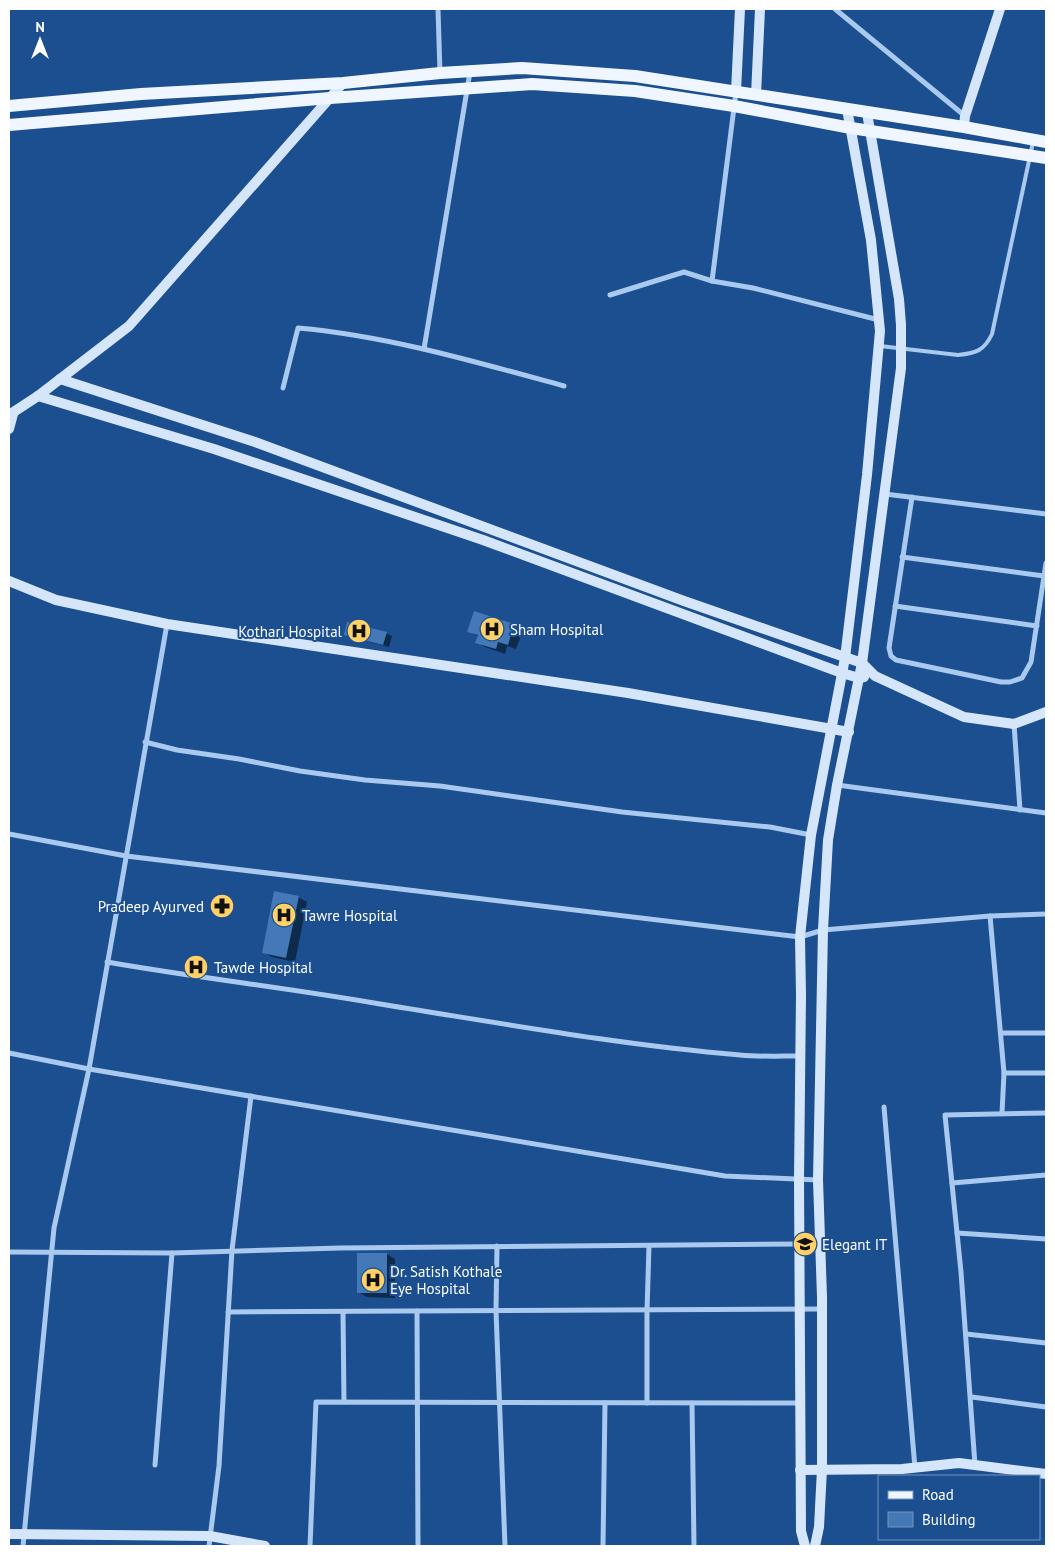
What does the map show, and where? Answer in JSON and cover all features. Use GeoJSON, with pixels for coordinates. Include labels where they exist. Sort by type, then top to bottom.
{"type":"FeatureCollection","features":[{"type":"Feature","properties":{"kind":"main road"},"geometry":{"type":"LineString","coordinates":[[9,106],[141,94],[343,82],[522,68],[636,76],[867,113],[965,122],[1040,141]]}},
{"type":"Feature","properties":{"kind":"main road"},"geometry":{"type":"LineString","coordinates":[[9,126],[330,98],[542,84],[636,91],[734,106],[851,128],[1046,158]]}},
{"type":"Feature","properties":{"kind":"street"},"geometry":{"type":"LineString","coordinates":[[438,9],[440,73]]}},
{"type":"Feature","properties":{"kind":"street"},"geometry":{"type":"LineString","coordinates":[[712,281],[736,91],[740,9]]}},
{"type":"Feature","properties":{"kind":"street"},"geometry":{"type":"LineString","coordinates":[[756,95],[760,9]]}},
{"type":"Feature","properties":{"kind":"street"},"geometry":{"type":"LineString","coordinates":[[835,9],[965,122],[1000,9]]}},
{"type":"Feature","properties":{"kind":"street"},"geometry":{"type":"LineString","coordinates":[[424,349],[470,71]]}},
{"type":"Feature","properties":{"kind":"street"},"geometry":{"type":"LineString","coordinates":[[9,429],[11,414],[38,396],[129,326],[343,82]]}},
{"type":"Feature","properties":{"kind":"street"},"geometry":{"type":"LineString","coordinates":[[805,1546],[801,1531],[800,1470],[800,937],[811,835],[845,658],[867,475],[879,346],[879,320],[871,240],[848,109]]}},
{"type":"Feature","properties":{"kind":"street"},"geometry":{"type":"LineString","coordinates":[[815,1546],[819,1527],[822,1469],[822,1309],[818,1180],[822,930],[828,840],[837,785],[862,663],[901,368],[898,299],[867,113]]}},
{"type":"Feature","properties":{"kind":"street"},"geometry":{"type":"LineString","coordinates":[[610,295],[684,272],[712,281],[754,288],[879,320]]}},
{"type":"Feature","properties":{"kind":"street"},"geometry":{"type":"LineString","coordinates":[[283,388],[298,328],[338,331],[424,349],[564,386]]}},
{"type":"Feature","properties":{"kind":"street"},"geometry":{"type":"LineString","coordinates":[[60,379],[255,442],[684,600],[862,663],[874,676],[964,717],[1014,724],[1046,712]]}},
{"type":"Feature","properties":{"kind":"street"},"geometry":{"type":"LineString","coordinates":[[38,396],[214,448],[468,535],[842,673],[859,678],[874,676]]}},
{"type":"Feature","properties":{"kind":"street"},"geometry":{"type":"LineString","coordinates":[[885,494],[1046,514]]}},
{"type":"Feature","properties":{"kind":"street"},"geometry":{"type":"LineString","coordinates":[[912,497],[889,648],[890,656],[896,660],[1001,682],[1010,682],[1022,678],[1031,662],[1046,563]]}},
{"type":"Feature","properties":{"kind":"street"},"geometry":{"type":"LineString","coordinates":[[468,535],[473,522]]}},
{"type":"Feature","properties":{"kind":"street"},"geometry":{"type":"LineString","coordinates":[[902,557],[1044,576]]}},
{"type":"Feature","properties":{"kind":"street"},"geometry":{"type":"LineString","coordinates":[[9,581],[56,600],[167,624],[628,693],[848,732]]}},
{"type":"Feature","properties":{"kind":"street"},"geometry":{"type":"LineString","coordinates":[[895,606],[1037,626]]}},
{"type":"Feature","properties":{"kind":"street"},"geometry":{"type":"LineString","coordinates":[[22,1546],[54,1228],[89,1069],[167,624]]}},
{"type":"Feature","properties":{"kind":"street"},"geometry":{"type":"LineString","coordinates":[[1014,724],[1020,810]]}},
{"type":"Feature","properties":{"kind":"street"},"geometry":{"type":"LineString","coordinates":[[145,742],[177,750],[365,780],[440,786],[622,812],[770,827],[811,835]]}},
{"type":"Feature","properties":{"kind":"street"},"geometry":{"type":"LineString","coordinates":[[837,785],[1046,813]]}},
{"type":"Feature","properties":{"kind":"street"},"geometry":{"type":"LineString","coordinates":[[9,834],[126,856],[800,937],[822,930],[990,916],[1046,914]]}},
{"type":"Feature","properties":{"kind":"street"},"geometry":{"type":"LineString","coordinates":[[990,916],[1004,1073],[1002,1113]]}},
{"type":"Feature","properties":{"kind":"street"},"geometry":{"type":"LineString","coordinates":[[107,962],[176,974],[305,991],[531,1029],[618,1041],[742,1056],[801,1056]]}},
{"type":"Feature","properties":{"kind":"street"},"geometry":{"type":"LineString","coordinates":[[1001,1033],[1046,1033]]}},
{"type":"Feature","properties":{"kind":"street"},"geometry":{"type":"LineString","coordinates":[[9,1054],[725,1176],[818,1180]]}},
{"type":"Feature","properties":{"kind":"street"},"geometry":{"type":"LineString","coordinates":[[1004,1073],[1046,1073]]}},
{"type":"Feature","properties":{"kind":"street"},"geometry":{"type":"LineString","coordinates":[[210,1541],[219,1466],[232,1250],[250,1096]]}},
{"type":"Feature","properties":{"kind":"street"},"geometry":{"type":"LineString","coordinates":[[884,1107],[915,1468]]}},
{"type":"Feature","properties":{"kind":"street"},"geometry":{"type":"LineString","coordinates":[[975,1466],[972,1397],[945,1115],[1046,1113]]}},
{"type":"Feature","properties":{"kind":"street"},"geometry":{"type":"LineString","coordinates":[[952,1183],[1046,1175]]}},
{"type":"Feature","properties":{"kind":"street"},"geometry":{"type":"LineString","coordinates":[[957,1233],[1046,1239]]}},
{"type":"Feature","properties":{"kind":"street"},"geometry":{"type":"LineString","coordinates":[[9,1252],[172,1253],[232,1250],[497,1246],[800,1244]]}},
{"type":"Feature","properties":{"kind":"street"},"geometry":{"type":"LineString","coordinates":[[497,1246],[496,1311],[505,1546]]}},
{"type":"Feature","properties":{"kind":"street"},"geometry":{"type":"LineString","coordinates":[[647,1403],[646,1310],[649,1246]]}},
{"type":"Feature","properties":{"kind":"street"},"geometry":{"type":"LineString","coordinates":[[155,1465],[172,1253]]}},
{"type":"Feature","properties":{"kind":"street"},"geometry":{"type":"LineString","coordinates":[[228,1312],[822,1309]]}},
{"type":"Feature","properties":{"kind":"street"},"geometry":{"type":"LineString","coordinates":[[343,1312],[344,1402]]}},
{"type":"Feature","properties":{"kind":"street"},"geometry":{"type":"LineString","coordinates":[[418,1312],[418,1546]]}},
{"type":"Feature","properties":{"kind":"street"},"geometry":{"type":"LineString","coordinates":[[966,1334],[1046,1342]]}},
{"type":"Feature","properties":{"kind":"street"},"geometry":{"type":"LineString","coordinates":[[972,1397],[1046,1407]]}},
{"type":"Feature","properties":{"kind":"street"},"geometry":{"type":"LineString","coordinates":[[310,1546],[316,1402],[800,1403]]}},
{"type":"Feature","properties":{"kind":"street"},"geometry":{"type":"LineString","coordinates":[[603,1546],[605,1403]]}},
{"type":"Feature","properties":{"kind":"street"},"geometry":{"type":"LineString","coordinates":[[692,1403],[694,1546]]}},
{"type":"Feature","properties":{"kind":"street"},"geometry":{"type":"LineString","coordinates":[[800,1470],[915,1468],[958,1463],[1046,1474]]}},
{"type":"Feature","properties":{"kind":"street"},"geometry":{"type":"LineString","coordinates":[[9,1534],[210,1541],[265,1546]]}},
{"type":"Feature","properties":{"kind":"lane"},"geometry":{"type":"LineString","coordinates":[[879,346],[958,355],[970,354],[981,350],[987,345],[992,334],[1030,155],[1040,141]]}},
{"type":"Feature","properties":{"kind":"building"},"geometry":{"type":"Polygon","coordinates":[[[474,611],[514,624],[508,645],[498,642],[496,649],[475,643],[478,635],[467,632],[474,611]]]}},
{"type":"Feature","properties":{"kind":"building"},"geometry":{"type":"Polygon","coordinates":[[[347,622],[387,632],[383,645],[344,635],[347,622]]]}},
{"type":"Feature","properties":{"kind":"building"},"geometry":{"type":"Polygon","coordinates":[[[274,891],[299,896],[286,958],[262,953],[274,891]]]}},
{"type":"Feature","properties":{"kind":"building"},"geometry":{"type":"Polygon","coordinates":[[[357,1253],[387,1253],[387,1293],[357,1293],[357,1253]]]}},
{"type":"Feature","properties":{"kind":"place","name":"Sham Hospital"},"geometry":{"type":"Point","coordinates":[492,629]}},
{"type":"Feature","properties":{"kind":"place","name":"Kothari Hospital"},"geometry":{"type":"Point","coordinates":[359,631]}},
{"type":"Feature","properties":{"kind":"place","name":"Pradeep Ayurved"},"geometry":{"type":"Point","coordinates":[222,906]}},
{"type":"Feature","properties":{"kind":"place","name":"Tawre Hospital"},"geometry":{"type":"Point","coordinates":[284,915]}},
{"type":"Feature","properties":{"kind":"place","name":"Tawde Hospital"},"geometry":{"type":"Point","coordinates":[196,967]}},
{"type":"Feature","properties":{"kind":"place","name":"Elegant IT"},"geometry":{"type":"Point","coordinates":[805,1244]}},
{"type":"Feature","properties":{"kind":"place","name":"Dr. Satish Kothale Eye Hospital"},"geometry":{"type":"Point","coordinates":[373,1280]}}]}
